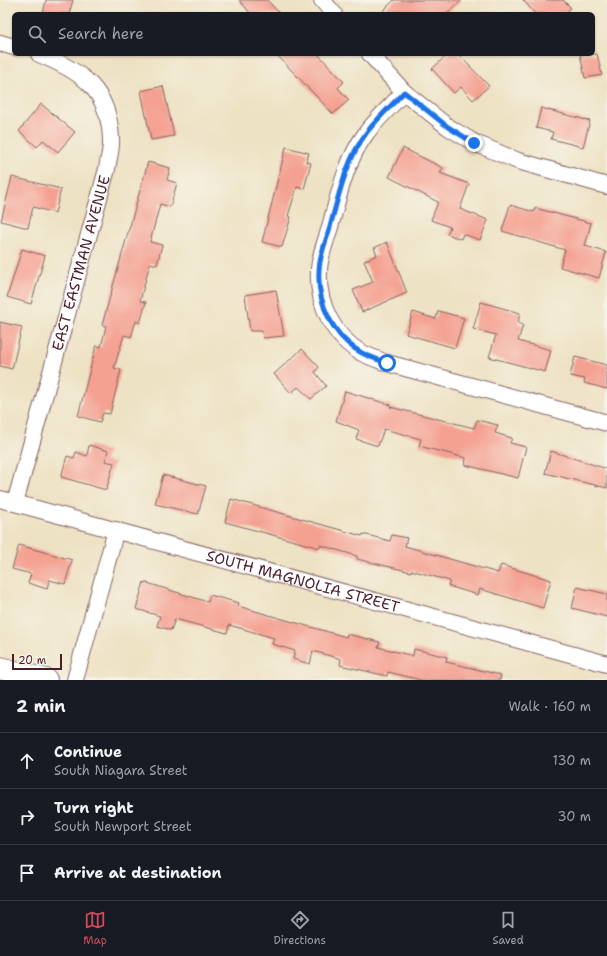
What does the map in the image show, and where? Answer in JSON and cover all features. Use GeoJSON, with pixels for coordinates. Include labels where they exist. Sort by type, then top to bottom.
{"type":"FeatureCollection","features":[{"type":"Feature","properties":{"kind":"main road"},"geometry":{"type":"LineString","coordinates":[[0,668],[46,680]]}},
{"type":"Feature","properties":{"kind":"street"},"geometry":{"type":"LineString","coordinates":[[322,0],[332,12]]}},
{"type":"Feature","properties":{"kind":"street"},"geometry":{"type":"LineString","coordinates":[[0,44],[12,47]]}},
{"type":"Feature","properties":{"kind":"street","name":"EAST EASTMAN AVENUE"},"geometry":{"type":"LineString","coordinates":[[8,501],[107,169],[111,140],[108,116],[99,94],[84,77],[63,64],[44,56]]}},
{"type":"Feature","properties":{"kind":"street"},"geometry":{"type":"LineString","coordinates":[[372,56],[404,92],[448,127],[474,143],[518,162],[607,186]]}},
{"type":"Feature","properties":{"kind":"street"},"geometry":{"type":"LineString","coordinates":[[404,92],[367,132],[354,153],[344,174],[318,270],[319,289],[324,308],[331,323],[344,338],[361,352],[387,363],[607,423]]}},
{"type":"Feature","properties":{"kind":"street","name":"SOUTH MAGNOLIA STREET"},"geometry":{"type":"LineString","coordinates":[[8,501],[607,664]]}},
{"type":"Feature","properties":{"kind":"street"},"geometry":{"type":"LineString","coordinates":[[75,680],[116,530]]}},
{"type":"Feature","properties":{"kind":"building"},"geometry":{"type":"Polygon","coordinates":[[[46,0],[73,0],[70,12],[43,12],[46,0]]]}},
{"type":"Feature","properties":{"kind":"building"},"geometry":{"type":"Polygon","coordinates":[[[239,0],[267,0],[278,12],[249,12],[239,0]]]}},
{"type":"Feature","properties":{"kind":"building"},"geometry":{"type":"Polygon","coordinates":[[[394,0],[462,0],[449,12],[382,12],[394,0]]]}},
{"type":"Feature","properties":{"kind":"building"},"geometry":{"type":"Polygon","coordinates":[[[523,0],[563,0],[571,8],[566,12],[533,12],[523,0]]]}},
{"type":"Feature","properties":{"kind":"building"},"geometry":{"type":"Polygon","coordinates":[[[595,54],[597,54],[602,75],[585,78],[580,56],[595,56],[595,54]]]}},
{"type":"Feature","properties":{"kind":"building"},"geometry":{"type":"Polygon","coordinates":[[[278,56],[320,56],[344,82],[338,88],[349,100],[333,114],[278,56]]]}},
{"type":"Feature","properties":{"kind":"building"},"geometry":{"type":"Polygon","coordinates":[[[446,56],[460,56],[489,86],[473,100],[461,87],[454,93],[432,69],[446,56]]]}},
{"type":"Feature","properties":{"kind":"building"},"geometry":{"type":"Polygon","coordinates":[[[163,86],[174,136],[151,140],[141,91],[163,86]]]}},
{"type":"Feature","properties":{"kind":"building"},"geometry":{"type":"Polygon","coordinates":[[[41,104],[75,132],[58,152],[43,140],[37,147],[19,131],[41,104]]]}},
{"type":"Feature","properties":{"kind":"building"},"geometry":{"type":"Polygon","coordinates":[[[541,108],[590,121],[583,147],[551,139],[553,132],[536,128],[541,108]]]}},
{"type":"Feature","properties":{"kind":"building"},"geometry":{"type":"Polygon","coordinates":[[[286,147],[309,153],[306,162],[311,163],[304,189],[297,187],[288,216],[291,217],[282,247],[262,242],[286,147]]]}},
{"type":"Feature","properties":{"kind":"building"},"geometry":{"type":"Polygon","coordinates":[[[403,148],[443,168],[440,173],[469,184],[460,209],[488,220],[480,240],[463,234],[461,239],[447,234],[450,227],[431,220],[438,202],[389,177],[403,148]]]}},
{"type":"Feature","properties":{"kind":"building"},"geometry":{"type":"Polygon","coordinates":[[[148,162],[170,168],[167,180],[177,183],[170,207],[160,204],[150,242],[162,245],[157,265],[150,263],[140,301],[146,302],[140,323],[136,321],[131,337],[124,335],[114,368],[121,370],[110,414],[103,413],[100,422],[78,416],[96,346],[101,347],[106,326],[102,325],[148,162]]]}},
{"type":"Feature","properties":{"kind":"building"},"geometry":{"type":"Polygon","coordinates":[[[12,177],[61,189],[55,213],[33,207],[28,228],[1,221],[12,177]]]}},
{"type":"Feature","properties":{"kind":"building"},"geometry":{"type":"Polygon","coordinates":[[[510,205],[534,212],[535,208],[591,223],[585,246],[606,252],[599,278],[560,267],[565,250],[502,231],[510,205]]]}},
{"type":"Feature","properties":{"kind":"building"},"geometry":{"type":"Polygon","coordinates":[[[387,242],[407,293],[362,312],[353,290],[373,282],[364,261],[377,255],[374,248],[387,242]]]}},
{"type":"Feature","properties":{"kind":"building"},"geometry":{"type":"Polygon","coordinates":[[[22,249],[45,256],[31,304],[7,297],[22,249]]]}},
{"type":"Feature","properties":{"kind":"building"},"geometry":{"type":"Polygon","coordinates":[[[276,290],[284,336],[263,338],[262,331],[250,331],[245,295],[276,290]]]}},
{"type":"Feature","properties":{"kind":"building"},"geometry":{"type":"Polygon","coordinates":[[[481,302],[520,313],[518,323],[523,325],[518,341],[551,350],[545,372],[489,357],[496,335],[473,329],[481,302]]]}},
{"type":"Feature","properties":{"kind":"building"},"geometry":{"type":"Polygon","coordinates":[[[438,311],[464,318],[455,348],[406,334],[413,312],[436,319],[438,311]]]}},
{"type":"Feature","properties":{"kind":"building"},"geometry":{"type":"Polygon","coordinates":[[[0,322],[22,327],[12,369],[0,366],[0,322]]]}},
{"type":"Feature","properties":{"kind":"building"},"geometry":{"type":"Polygon","coordinates":[[[302,349],[319,367],[315,372],[326,386],[311,399],[298,387],[291,393],[274,374],[302,349]]]}},
{"type":"Feature","properties":{"kind":"building"},"geometry":{"type":"Polygon","coordinates":[[[575,357],[607,365],[607,389],[584,383],[585,379],[570,376],[575,357]]]}},
{"type":"Feature","properties":{"kind":"building"},"geometry":{"type":"Polygon","coordinates":[[[345,391],[391,405],[390,407],[474,428],[477,420],[498,425],[495,433],[512,438],[510,443],[526,447],[518,478],[465,465],[466,458],[419,446],[421,439],[384,429],[378,446],[356,439],[359,430],[336,421],[345,391]]]}},
{"type":"Feature","properties":{"kind":"building"},"geometry":{"type":"Polygon","coordinates":[[[89,445],[108,451],[105,461],[114,463],[106,490],[61,477],[67,456],[74,458],[76,452],[87,456],[89,445]]]}},
{"type":"Feature","properties":{"kind":"building"},"geometry":{"type":"Polygon","coordinates":[[[551,451],[607,469],[607,488],[545,473],[551,451]]]}},
{"type":"Feature","properties":{"kind":"building"},"geometry":{"type":"Polygon","coordinates":[[[163,475],[206,486],[198,514],[155,504],[163,475]]]}},
{"type":"Feature","properties":{"kind":"building"},"geometry":{"type":"Polygon","coordinates":[[[231,499],[362,536],[363,534],[390,541],[392,535],[407,538],[405,546],[498,573],[501,565],[551,580],[543,608],[480,589],[478,595],[448,586],[450,581],[411,570],[411,572],[357,559],[357,556],[320,545],[320,548],[225,522],[231,499]]]}},
{"type":"Feature","properties":{"kind":"building"},"geometry":{"type":"Polygon","coordinates":[[[19,545],[72,560],[65,584],[49,580],[47,589],[28,583],[31,574],[12,569],[19,545]]]}},
{"type":"Feature","properties":{"kind":"building"},"geometry":{"type":"Polygon","coordinates":[[[144,582],[208,602],[210,595],[239,603],[238,606],[346,637],[347,634],[380,642],[378,647],[413,656],[414,649],[447,657],[446,662],[501,675],[500,680],[421,680],[388,672],[387,676],[340,665],[341,659],[313,651],[310,664],[293,659],[295,651],[272,644],[274,638],[229,625],[227,633],[175,619],[171,630],[157,626],[160,616],[136,609],[144,582]]]}},
{"type":"Feature","properties":{"kind":"building"},"geometry":{"type":"Polygon","coordinates":[[[577,587],[607,594],[607,617],[572,608],[577,587]]]}},
{"type":"Feature","properties":{"kind":"route"},"geometry":{"type":"LineString","coordinates":[[387,363],[361,352],[344,338],[331,323],[324,308],[319,289],[318,270],[344,174],[354,153],[367,132],[404,92],[448,127],[474,143]]}}]}
